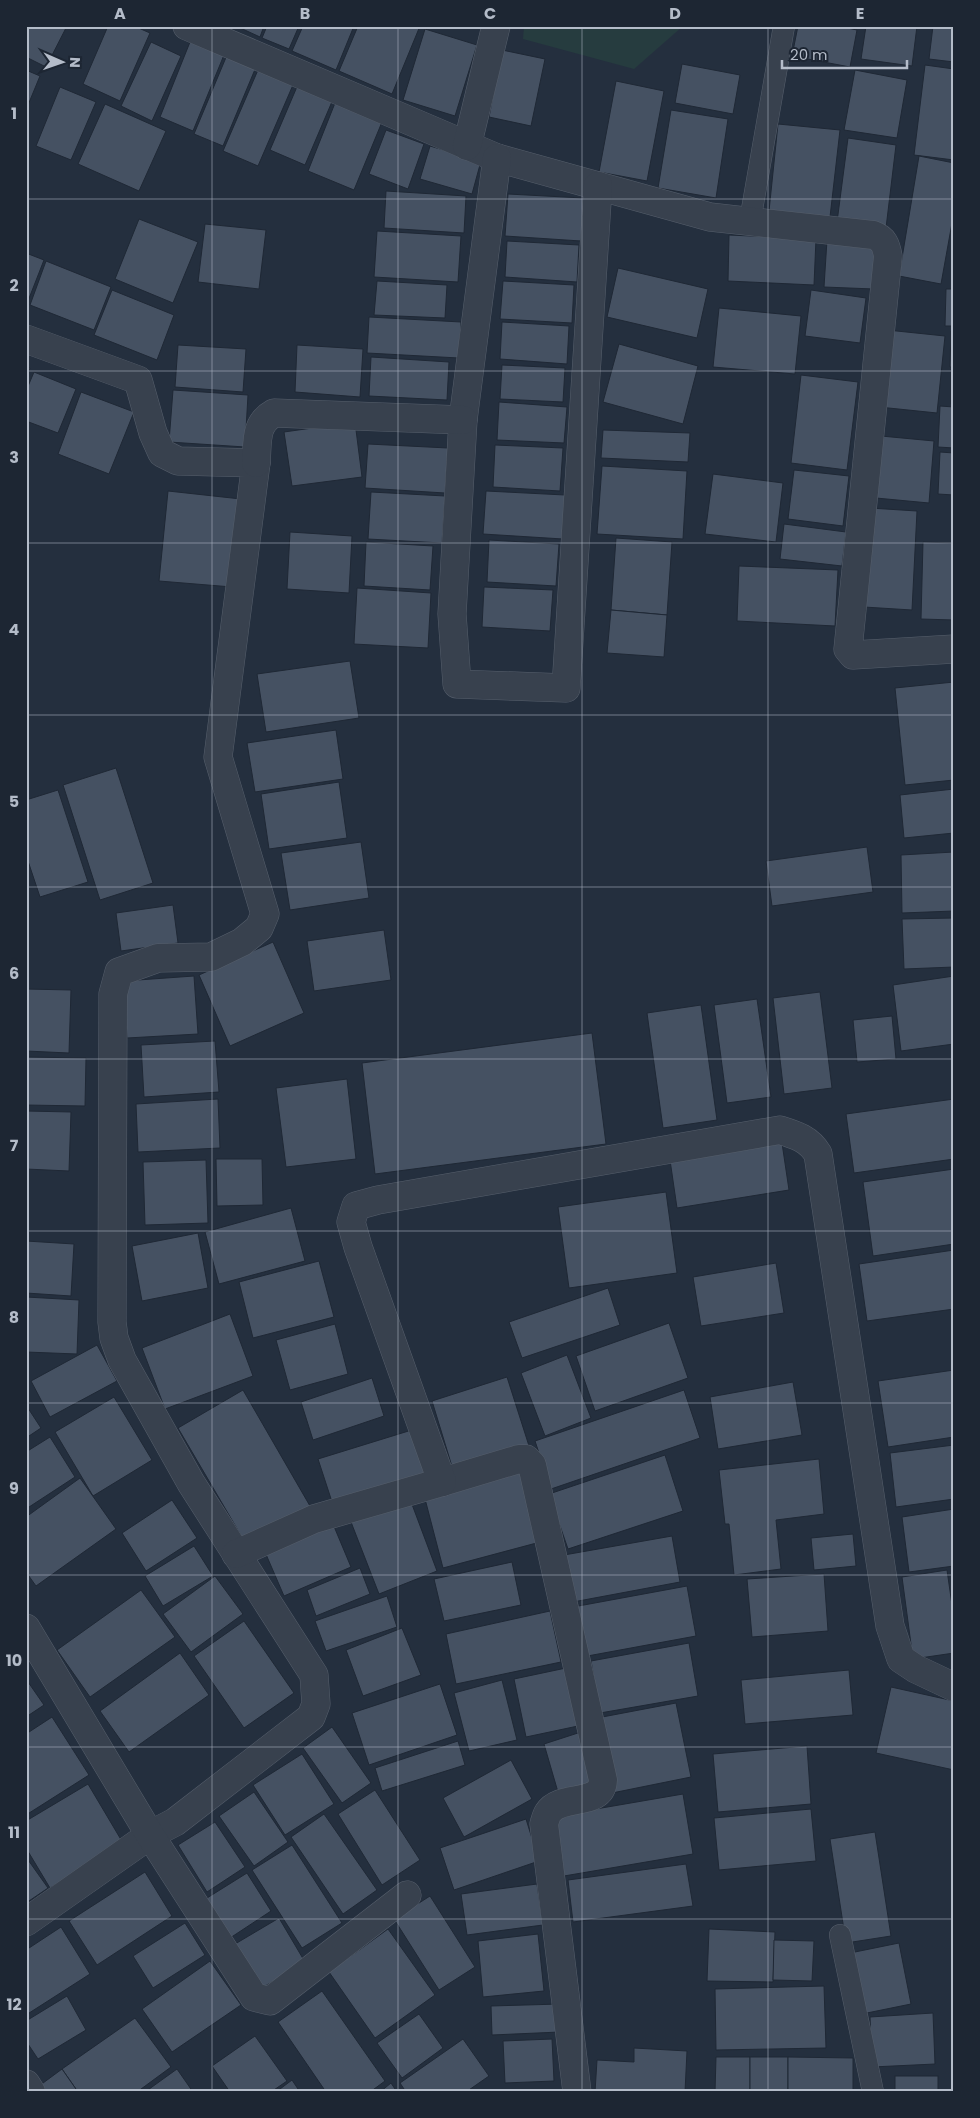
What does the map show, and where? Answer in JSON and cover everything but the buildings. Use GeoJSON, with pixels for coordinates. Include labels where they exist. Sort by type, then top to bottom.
{"type":"FeatureCollection","features":[{"type":"Feature","properties":{"kind":"street"},"geometry":{"type":"LineString","coordinates":[[187,26],[497,158],[710,217],[873,235],[881,238],[886,245],[888,256],[848,649],[853,655],[954,648]]}},
{"type":"Feature","properties":{"kind":"street"},"geometry":{"type":"LineString","coordinates":[[467,146],[496,26]]}},
{"type":"Feature","properties":{"kind":"street"},"geometry":{"type":"LineString","coordinates":[[497,158],[463,420],[452,614],[457,684],[566,688],[598,186]]}},
{"type":"Feature","properties":{"kind":"street"},"geometry":{"type":"LineString","coordinates":[[26,339],[138,380],[153,433],[162,453],[178,460],[256,463]]}},
{"type":"Feature","properties":{"kind":"street"},"geometry":{"type":"LineString","coordinates":[[26,1922],[150,1836],[175,1822],[311,1717],[316,1704],[314,1675],[191,1483],[122,1360],[114,1338],[113,994],[119,972],[158,958],[212,957],[242,942],[260,928],[266,914],[218,757],[260,426],[264,418],[274,413],[463,420]]}},
{"type":"Feature","properties":{"kind":"street"},"geometry":{"type":"LineString","coordinates":[[442,1482],[358,1248],[351,1222],[356,1206],[378,1200],[780,1130],[798,1135],[812,1144],[818,1154],[890,1626],[901,1659],[916,1669],[954,1687]]}},
{"type":"Feature","properties":{"kind":"street"},"geometry":{"type":"LineString","coordinates":[[236,1554],[314,1519],[519,1459],[526,1459],[532,1465],[603,1780],[603,1788],[598,1794],[558,1805],[549,1811],[544,1824],[577,2092]]}},
{"type":"Feature","properties":{"kind":"street"},"geometry":{"type":"LineString","coordinates":[[26,1628],[150,1836],[248,1991],[254,1997],[270,2001],[407,1895]]}},
{"type":"Feature","properties":{"kind":"street"},"geometry":{"type":"LineString","coordinates":[[26,2084],[31,2092]]}},
{"type":"Feature","properties":{"kind":"lane"},"geometry":{"type":"LineString","coordinates":[[750,221],[784,26]]}},
{"type":"Feature","properties":{"kind":"lane"},"geometry":{"type":"LineString","coordinates":[[840,1935],[873,2092]]}},
{"type":"Feature","properties":{"kind":"green space"},"geometry":{"type":"Polygon","coordinates":[[[524,26],[683,26],[634,69],[523,39],[524,26]]]}}]}
